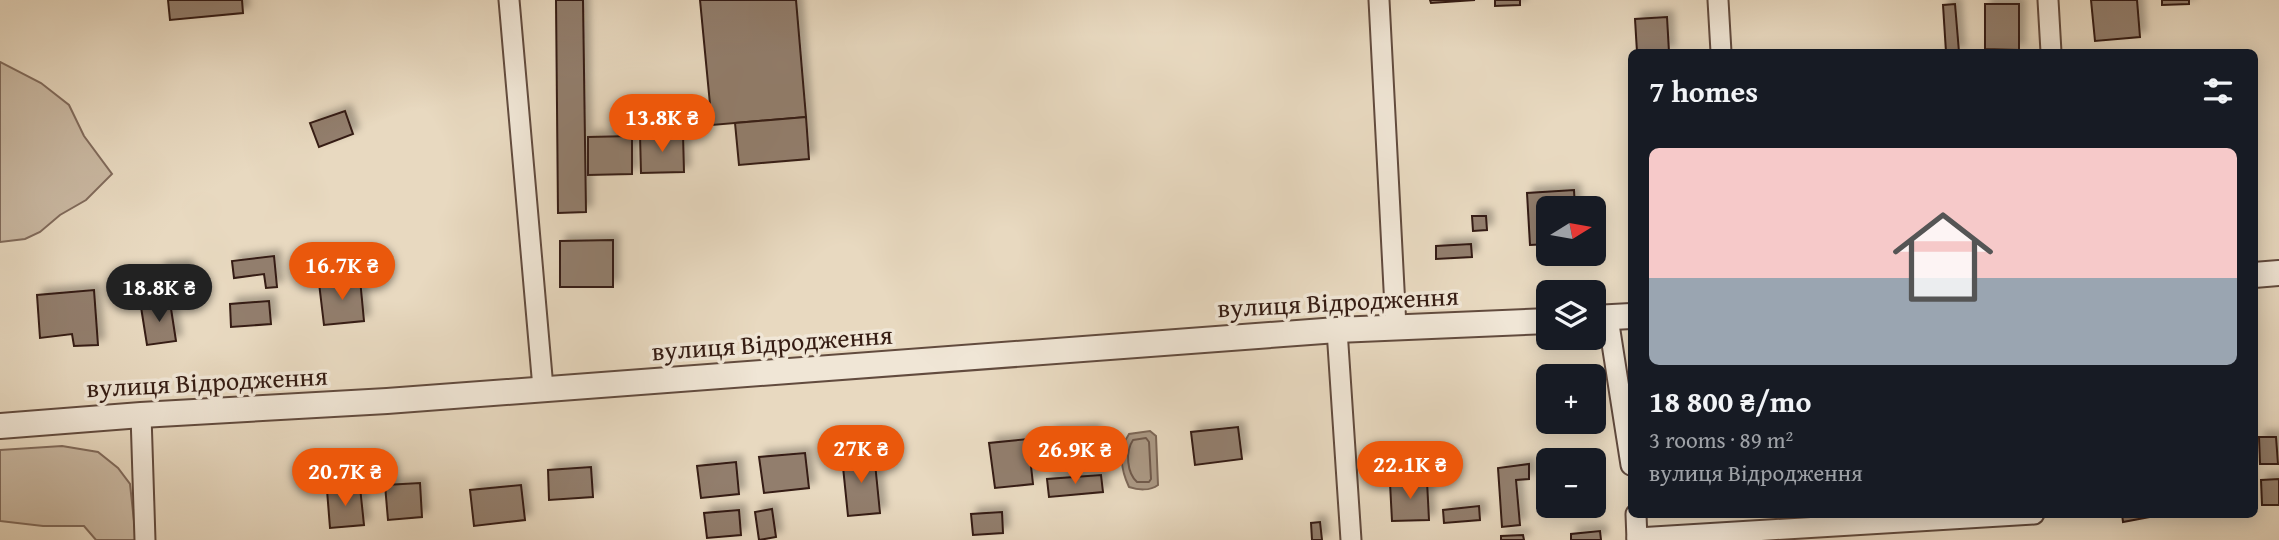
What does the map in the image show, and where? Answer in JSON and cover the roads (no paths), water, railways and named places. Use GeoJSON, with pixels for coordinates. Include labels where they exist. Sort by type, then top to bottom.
{"type":"FeatureCollection","features":[{"type":"Feature","properties":{"kind":"street"},"geometry":{"type":"LineString","coordinates":[[509,0],[543,388]]}},
{"type":"Feature","properties":{"kind":"street"},"geometry":{"type":"LineString","coordinates":[[1380,0],[1396,327]]}},
{"type":"Feature","properties":{"kind":"street"},"geometry":{"type":"LineString","coordinates":[[1718,0],[1721,49]]}},
{"type":"Feature","properties":{"kind":"street"},"geometry":{"type":"LineString","coordinates":[[2048,0],[2050,49]]}},
{"type":"Feature","properties":{"kind":"street"},"geometry":{"type":"LineString","coordinates":[[2258,275],[2279,273]]}},
{"type":"Feature","properties":{"kind":"street"},"geometry":{"type":"LineString","coordinates":[[1611,317],[1628,443]]}},
{"type":"Feature","properties":{"kind":"street","name":"вулиця Відродження"},"geometry":{"type":"LineString","coordinates":[[0,426],[387,401],[1337,330],[1536,322]]}},
{"type":"Feature","properties":{"kind":"street"},"geometry":{"type":"LineString","coordinates":[[1337,330],[1351,540]]}},
{"type":"Feature","properties":{"kind":"street"},"geometry":{"type":"LineString","coordinates":[[141,415],[145,540]]}},
{"type":"Feature","properties":{"kind":"street"},"geometry":{"type":"LineString","coordinates":[[1636,518],[1637,539],[1970,518]]}},
{"type":"Feature","properties":{"kind":"water"},"geometry":{"type":"Polygon","coordinates":[[[1150,431],[1156,436],[1158,485],[1144,489],[1129,487],[1124,474],[1123,447],[1129,434],[1150,431]]]}}]}
